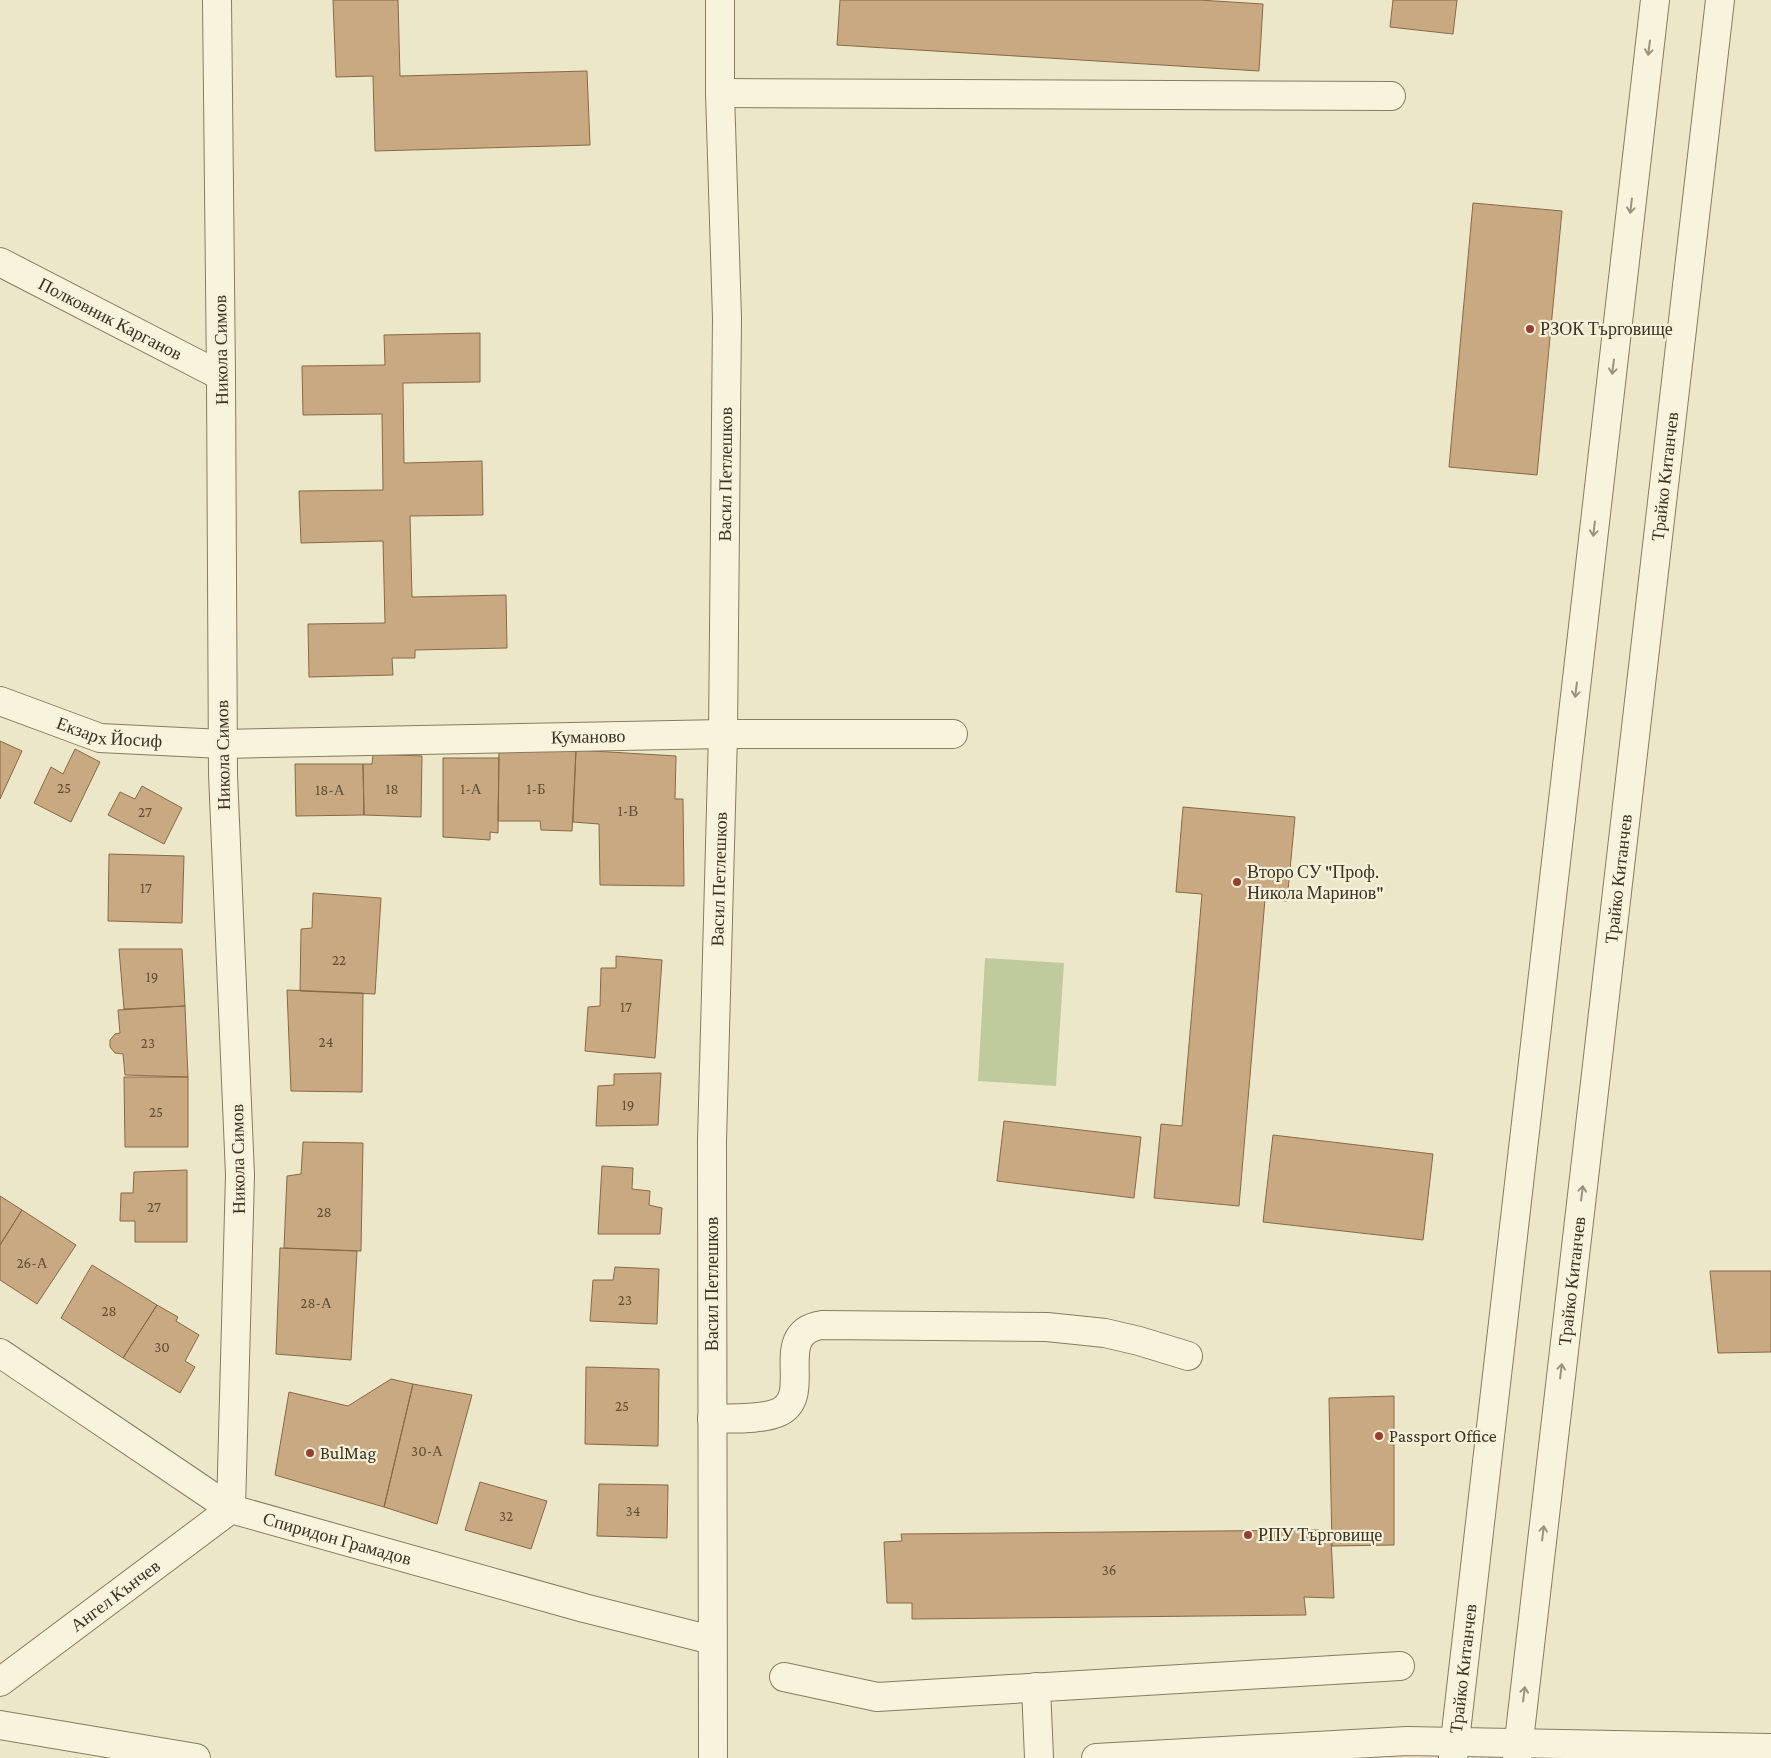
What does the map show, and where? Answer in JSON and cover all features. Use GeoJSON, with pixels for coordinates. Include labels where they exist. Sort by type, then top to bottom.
{"type":"FeatureCollection","features":[{"type":"Feature","properties":{"kind":"street","name":"Никола Симов"},"geometry":{"type":"LineString","coordinates":[[217,0],[222,744],[240,1175],[231,1509]]}},
{"type":"Feature","properties":{"kind":"street","name":"Васил Петлешков"},"geometry":{"type":"LineString","coordinates":[[713,1758],[712,1141],[723,734],[727,318],[720,93],[720,0]]}},
{"type":"Feature","properties":{"kind":"street","name":"Трайко Китанчев"},"geometry":{"type":"LineString","coordinates":[[1454,1750],[1655,0]]}},
{"type":"Feature","properties":{"kind":"street","name":"Трайко Китанчев"},"geometry":{"type":"LineString","coordinates":[[1518,1750],[1720,0]]}},
{"type":"Feature","properties":{"kind":"street"},"geometry":{"type":"LineString","coordinates":[[720,93],[1391,96]]}},
{"type":"Feature","properties":{"kind":"street","name":"Полковник Карганов"},"geometry":{"type":"LineString","coordinates":[[0,262],[221,376]]}},
{"type":"Feature","properties":{"kind":"street","name":"Екзарх Йосиф"},"geometry":{"type":"LineString","coordinates":[[0,701],[100,738],[222,744]]}},
{"type":"Feature","properties":{"kind":"street","name":"Куманово"},"geometry":{"type":"LineString","coordinates":[[222,744],[723,734],[953,734]]}},
{"type":"Feature","properties":{"kind":"street"},"geometry":{"type":"LineString","coordinates":[[712,1419],[768,1415],[786,1407],[792,1398],[794,1388],[797,1341],[803,1332],[812,1326],[1047,1327],[1105,1333],[1188,1356]]}},
{"type":"Feature","properties":{"kind":"street","name":"Спиридон Грамадов"},"geometry":{"type":"LineString","coordinates":[[0,1354],[231,1509],[584,1608],[712,1640]]}},
{"type":"Feature","properties":{"kind":"street","name":"Ангел Кънчев"},"geometry":{"type":"LineString","coordinates":[[0,1682],[231,1509]]}},
{"type":"Feature","properties":{"kind":"street"},"geometry":{"type":"LineString","coordinates":[[784,1677],[873,1697],[1400,1666]]}},
{"type":"Feature","properties":{"kind":"street"},"geometry":{"type":"LineString","coordinates":[[1036,1687],[1039,1758]]}},
{"type":"Feature","properties":{"kind":"street"},"geometry":{"type":"LineString","coordinates":[[0,1725],[196,1758]]}},
{"type":"Feature","properties":{"kind":"street"},"geometry":{"type":"LineString","coordinates":[[1096,1758],[1360,1742],[1454,1750],[1771,1748]]}},
{"type":"Feature","properties":{"kind":"green space"},"geometry":{"type":"Polygon","coordinates":[[[985,958],[1064,963],[1056,1086],[978,1081],[985,958]]]}},
{"type":"Feature","properties":{"kind":"building"},"geometry":{"type":"Polygon","coordinates":[[[333,0],[398,0],[400,76],[587,71],[590,145],[375,151],[373,76],[336,77],[333,0]]]}},
{"type":"Feature","properties":{"kind":"building"},"geometry":{"type":"Polygon","coordinates":[[[840,0],[1199,0],[1263,4],[1259,71],[837,45],[840,0]]]}},
{"type":"Feature","properties":{"kind":"building"},"geometry":{"type":"Polygon","coordinates":[[[1393,0],[1457,0],[1453,34],[1390,27],[1393,0]]]}},
{"type":"Feature","properties":{"kind":"building"},"geometry":{"type":"Polygon","coordinates":[[[1473,203],[1562,211],[1537,475],[1449,467],[1473,203]]]}},
{"type":"Feature","properties":{"kind":"building"},"geometry":{"type":"Polygon","coordinates":[[[480,333],[480,382],[403,383],[404,463],[482,461],[483,515],[410,516],[412,597],[506,595],[507,648],[415,650],[415,658],[392,658],[393,675],[309,677],[308,624],[385,623],[383,541],[301,543],[299,491],[383,490],[382,414],[303,415],[302,366],[385,365],[384,335],[480,333]]]}},
{"type":"Feature","properties":{"kind":"building"},"geometry":{"type":"Polygon","coordinates":[[[0,741],[22,751],[0,799],[0,741]]]}},
{"type":"Feature","properties":{"kind":"building"},"geometry":{"type":"Polygon","coordinates":[[[499,748],[576,750],[572,831],[541,830],[540,821],[498,821],[499,748]]]}},
{"type":"Feature","properties":{"kind":"building"},"geometry":{"type":"Polygon","coordinates":[[[75,749],[100,762],[71,822],[34,803],[51,767],[63,774],[75,749]]]}},
{"type":"Feature","properties":{"kind":"building"},"geometry":{"type":"Polygon","coordinates":[[[576,750],[676,756],[675,799],[683,799],[684,886],[600,885],[599,824],[573,822],[576,750]]]}},
{"type":"Feature","properties":{"kind":"building"},"geometry":{"type":"Polygon","coordinates":[[[373,754],[422,756],[421,817],[364,815],[363,764],[372,764],[373,754]]]}},
{"type":"Feature","properties":{"kind":"building"},"geometry":{"type":"Polygon","coordinates":[[[443,758],[499,758],[498,833],[490,832],[490,840],[443,837],[443,758]]]}},
{"type":"Feature","properties":{"kind":"building"},"geometry":{"type":"Polygon","coordinates":[[[295,764],[363,764],[364,815],[296,816],[295,764]]]}},
{"type":"Feature","properties":{"kind":"building"},"geometry":{"type":"Polygon","coordinates":[[[142,786],[182,808],[164,844],[108,815],[120,792],[135,799],[142,786]]]}},
{"type":"Feature","properties":{"kind":"building"},"geometry":{"type":"Polygon","coordinates":[[[1183,807],[1295,817],[1287,901],[1265,899],[1239,1206],[1154,1198],[1161,1124],[1182,1126],[1202,894],[1176,892],[1183,807]]]}},
{"type":"Feature","properties":{"kind":"building"},"geometry":{"type":"Polygon","coordinates":[[[109,854],[184,856],[182,923],[108,921],[109,854]]]}},
{"type":"Feature","properties":{"kind":"building"},"geometry":{"type":"Polygon","coordinates":[[[313,893],[381,898],[375,994],[300,991],[301,929],[312,928],[313,893]]]}},
{"type":"Feature","properties":{"kind":"building"},"geometry":{"type":"Polygon","coordinates":[[[119,949],[182,949],[185,1006],[124,1009],[119,949]]]}},
{"type":"Feature","properties":{"kind":"building"},"geometry":{"type":"Polygon","coordinates":[[[616,956],[662,960],[655,1058],[585,1051],[588,1007],[600,1006],[601,968],[616,968],[616,956]]]}},
{"type":"Feature","properties":{"kind":"building"},"geometry":{"type":"Polygon","coordinates":[[[287,990],[363,993],[362,1092],[291,1091],[287,990]]]}},
{"type":"Feature","properties":{"kind":"building"},"geometry":{"type":"Polygon","coordinates":[[[185,1006],[188,1077],[125,1075],[123,1054],[115,1053],[110,1047],[110,1040],[115,1034],[120,1033],[118,1010],[185,1006]]]}},
{"type":"Feature","properties":{"kind":"building"},"geometry":{"type":"Polygon","coordinates":[[[661,1073],[658,1125],[596,1126],[598,1086],[614,1085],[614,1074],[661,1073]]]}},
{"type":"Feature","properties":{"kind":"building"},"geometry":{"type":"Polygon","coordinates":[[[124,1077],[188,1077],[188,1147],[125,1147],[124,1077]]]}},
{"type":"Feature","properties":{"kind":"building"},"geometry":{"type":"Polygon","coordinates":[[[1004,1121],[1141,1137],[1134,1198],[997,1181],[1004,1121]]]}},
{"type":"Feature","properties":{"kind":"building"},"geometry":{"type":"Polygon","coordinates":[[[1273,1135],[1433,1154],[1423,1240],[1263,1222],[1273,1135]]]}},
{"type":"Feature","properties":{"kind":"building"},"geometry":{"type":"Polygon","coordinates":[[[303,1142],[363,1143],[361,1251],[284,1248],[287,1176],[301,1174],[303,1142]]]}},
{"type":"Feature","properties":{"kind":"building"},"geometry":{"type":"Polygon","coordinates":[[[602,1166],[633,1168],[632,1189],[650,1191],[649,1205],[662,1208],[660,1234],[598,1234],[602,1166]]]}},
{"type":"Feature","properties":{"kind":"building"},"geometry":{"type":"Polygon","coordinates":[[[187,1170],[187,1242],[135,1242],[135,1221],[120,1221],[121,1193],[133,1193],[134,1172],[187,1170]]]}},
{"type":"Feature","properties":{"kind":"building"},"geometry":{"type":"Polygon","coordinates":[[[0,1196],[22,1210],[0,1245],[0,1196]]]}},
{"type":"Feature","properties":{"kind":"building"},"geometry":{"type":"Polygon","coordinates":[[[22,1210],[76,1245],[37,1304],[0,1280],[0,1245],[22,1210]]]}},
{"type":"Feature","properties":{"kind":"building"},"geometry":{"type":"Polygon","coordinates":[[[280,1248],[357,1251],[351,1360],[276,1354],[280,1248]]]}},
{"type":"Feature","properties":{"kind":"building"},"geometry":{"type":"Polygon","coordinates":[[[92,1265],[157,1305],[123,1358],[61,1318],[92,1265]]]}},
{"type":"Feature","properties":{"kind":"building"},"geometry":{"type":"Polygon","coordinates":[[[615,1267],[659,1269],[657,1324],[590,1321],[593,1280],[613,1280],[615,1267]]]}},
{"type":"Feature","properties":{"kind":"building"},"geometry":{"type":"Polygon","coordinates":[[[1710,1271],[1771,1271],[1771,1352],[1718,1353],[1710,1271]]]}},
{"type":"Feature","properties":{"kind":"building"},"geometry":{"type":"Polygon","coordinates":[[[157,1305],[178,1317],[176,1321],[199,1335],[185,1361],[195,1367],[180,1393],[123,1358],[157,1305]]]}},
{"type":"Feature","properties":{"kind":"building"},"geometry":{"type":"Polygon","coordinates":[[[586,1367],[659,1369],[658,1446],[585,1444],[586,1367]]]}},
{"type":"Feature","properties":{"kind":"building"},"geometry":{"type":"Polygon","coordinates":[[[391,1379],[413,1384],[384,1507],[275,1475],[289,1392],[348,1406],[391,1379]]]}},
{"type":"Feature","properties":{"kind":"building"},"geometry":{"type":"Polygon","coordinates":[[[413,1384],[472,1395],[437,1524],[384,1507],[413,1384]]]}},
{"type":"Feature","properties":{"kind":"building"},"geometry":{"type":"Polygon","coordinates":[[[1394,1396],[1394,1545],[1332,1546],[1329,1398],[1394,1396]]]}},
{"type":"Feature","properties":{"kind":"building"},"geometry":{"type":"Polygon","coordinates":[[[480,1482],[547,1501],[531,1549],[465,1530],[480,1482]]]}},
{"type":"Feature","properties":{"kind":"building"},"geometry":{"type":"Polygon","coordinates":[[[599,1484],[668,1485],[667,1538],[597,1536],[599,1484]]]}},
{"type":"Feature","properties":{"kind":"building"},"geometry":{"type":"Polygon","coordinates":[[[1319,1530],[1319,1539],[1331,1538],[1334,1598],[1304,1597],[1306,1615],[912,1619],[912,1603],[887,1603],[884,1542],[902,1541],[901,1534],[1319,1530]]]}},
{"type":"Feature","properties":{"kind":"place","name":"РЗОК Търговище"},"geometry":{"type":"Point","coordinates":[1530,329]}},
{"type":"Feature","properties":{"kind":"place","name":"Второ СУ \"Проф. Никола Маринов\""},"geometry":{"type":"Point","coordinates":[1237,882]}},
{"type":"Feature","properties":{"kind":"place","name":"Passport Office"},"geometry":{"type":"Point","coordinates":[1379,1436]}},
{"type":"Feature","properties":{"kind":"place","name":"BulMag"},"geometry":{"type":"Point","coordinates":[310,1453]}},
{"type":"Feature","properties":{"kind":"place","name":"РПУ Търговище"},"geometry":{"type":"Point","coordinates":[1248,1535]}}]}
